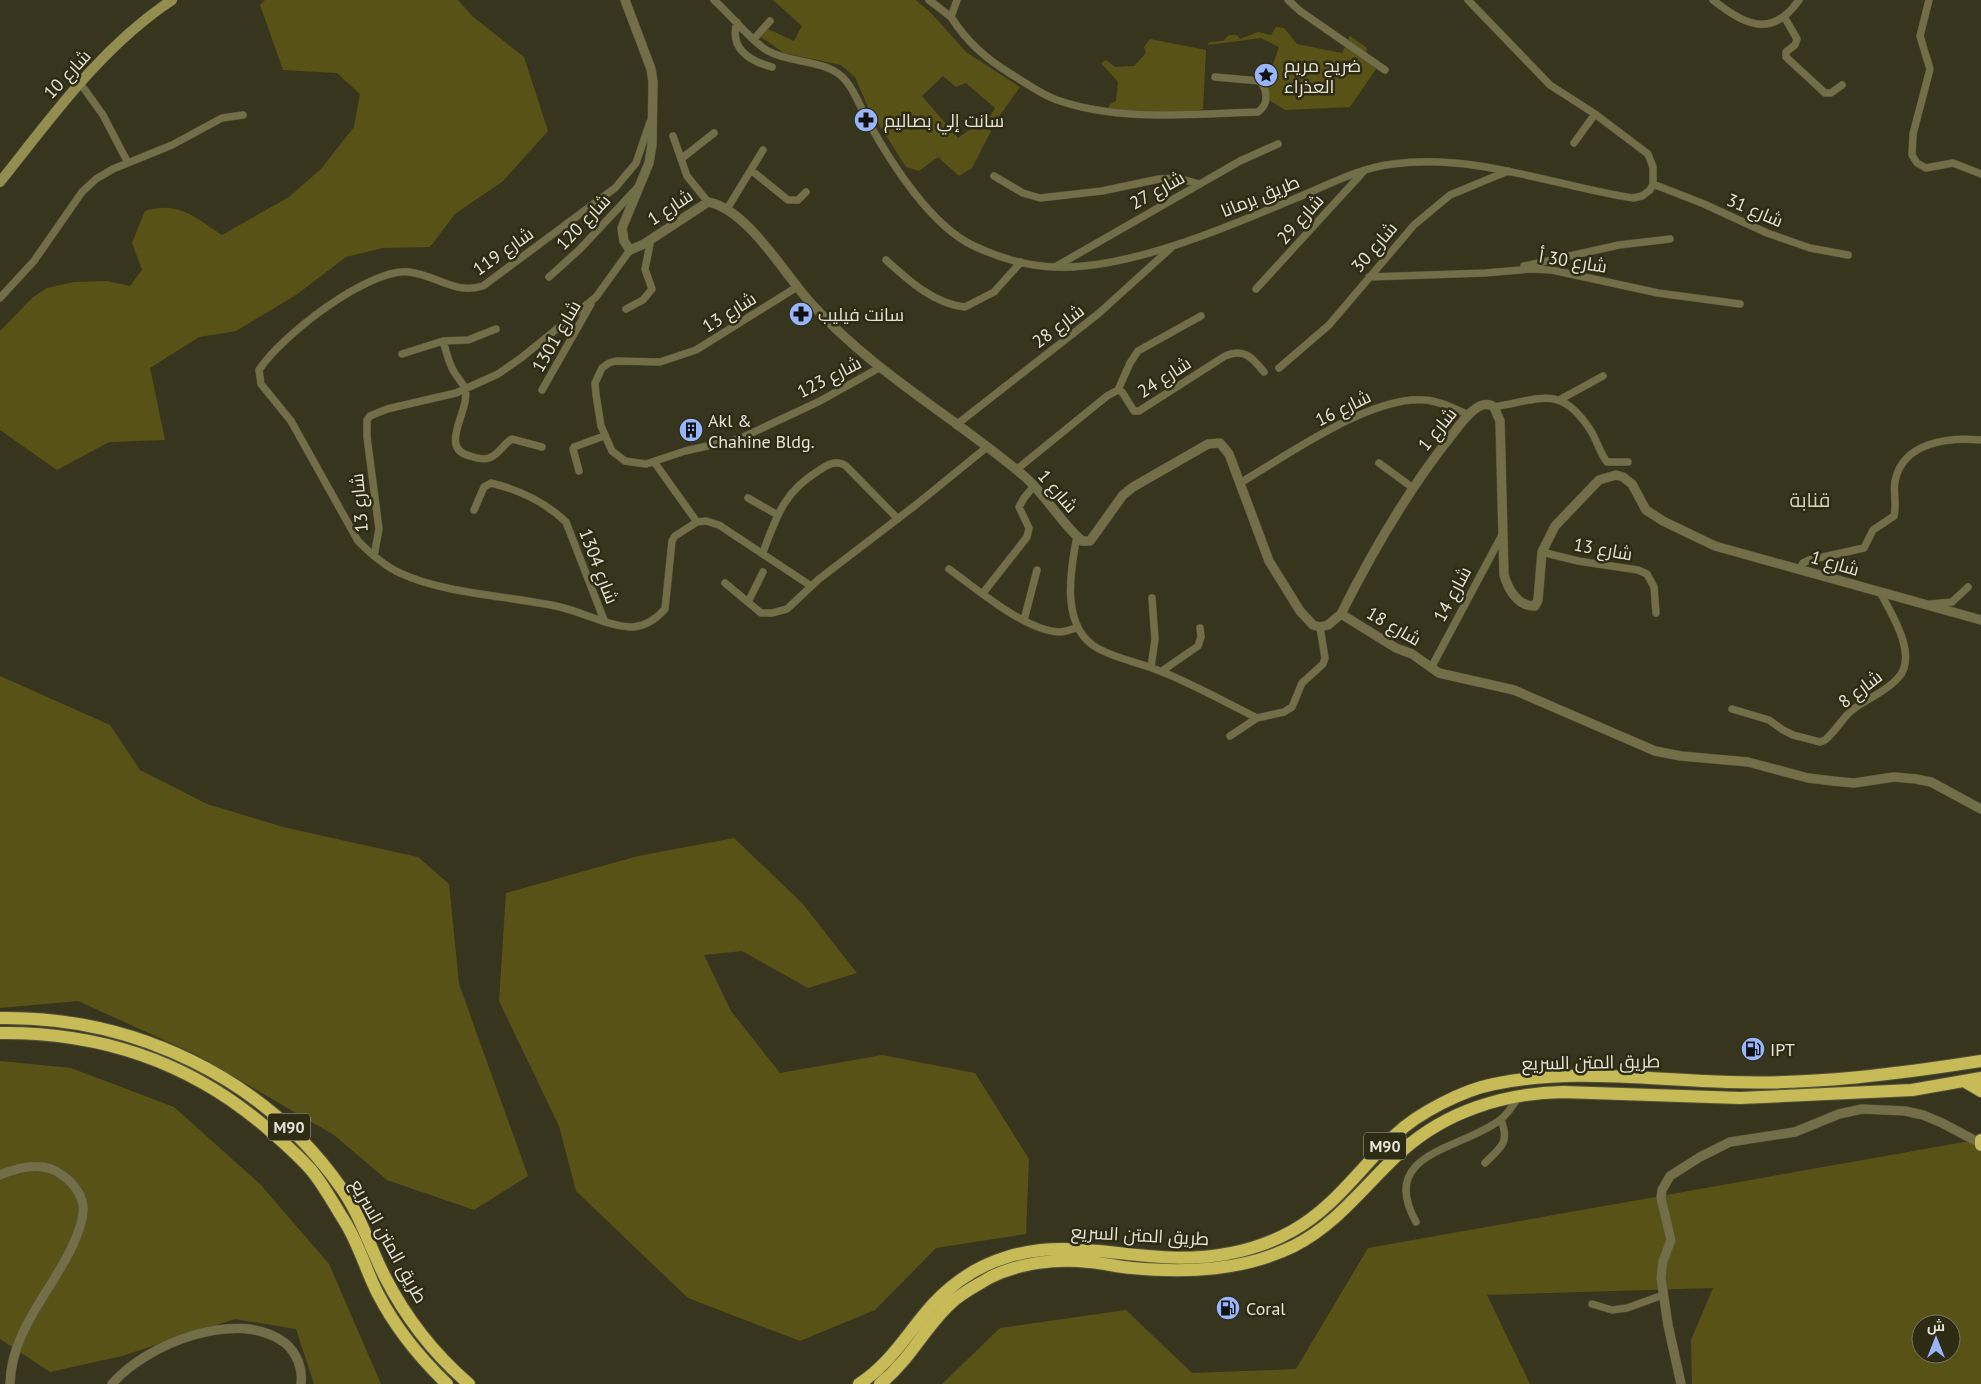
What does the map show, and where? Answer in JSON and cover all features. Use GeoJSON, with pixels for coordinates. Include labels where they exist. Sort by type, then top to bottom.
{"type":"FeatureCollection","features":[{"type":"Feature","properties":{"kind":"highway","name":"طريق المتن السريع"},"geometry":{"type":"LineString","coordinates":[[0,1018],[60,1022],[130,1037],[188,1057],[276,1113],[342,1189],[368,1234],[385,1277],[412,1320],[440,1357],[469,1384]]}},
{"type":"Feature","properties":{"kind":"highway","name":"طريق المتن السريع"},"geometry":{"type":"LineString","coordinates":[[0,1033],[45,1034],[94,1042],[136,1053],[176,1067],[242,1107],[284,1143],[312,1172],[346,1224],[379,1295],[410,1346],[447,1384]]}},
{"type":"Feature","properties":{"kind":"highway","name":"طريق المتن السريع"},"geometry":{"type":"LineString","coordinates":[[859,1384],[887,1362],[935,1302],[954,1285],[979,1269],[1007,1256],[1044,1248],[1079,1248],[1188,1259],[1222,1257],[1258,1246],[1293,1231],[1329,1205],[1396,1134],[1413,1121],[1446,1102],[1490,1085],[1539,1077],[1642,1077],[1732,1082],[1820,1080],[1883,1075],[1981,1062]]}},
{"type":"Feature","properties":{"kind":"highway","name":"طريق المتن السريع"},"geometry":{"type":"LineString","coordinates":[[880,1384],[911,1354],[958,1296],[991,1277],[1052,1261],[1088,1261],[1131,1268],[1172,1270],[1235,1266],[1263,1260],[1314,1235],[1360,1196],[1404,1149],[1433,1129],[1480,1106],[1519,1096],[1563,1092],[1740,1098],[1896,1092],[1981,1078]]}},
{"type":"Feature","properties":{"kind":"highway"},"geometry":{"type":"LineString","coordinates":[[1964,1081],[1981,1091]]}},
{"type":"Feature","properties":{"kind":"main road","name":"شارع 10"},"geometry":{"type":"LineString","coordinates":[[0,182],[54,112],[80,83],[135,27],[172,0]]}},
{"type":"Feature","properties":{"kind":"street","name":"شارع 1"},"geometry":{"type":"LineString","coordinates":[[625,0],[628,14],[651,69],[653,82],[652,145],[648,163],[622,228],[624,240],[630,250],[651,239],[708,202],[728,209],[752,229],[811,304],[879,368],[1016,470],[1034,486],[1082,541],[1090,540],[1124,495],[1133,487],[1208,444],[1220,443],[1229,454],[1269,562],[1307,620],[1320,627],[1328,625],[1341,614],[1412,488],[1468,414],[1481,405],[1489,404],[1494,407],[1500,421],[1502,562],[1508,587],[1519,600],[1531,607],[1535,606],[1538,600],[1542,552],[1555,526],[1599,480],[1616,475],[1623,477],[1632,484],[1646,510],[1663,521],[1715,546],[1981,620]]}},
{"type":"Feature","properties":{"kind":"street","name":"طريق برمانا"},"geometry":{"type":"LineString","coordinates":[[714,0],[767,51],[837,72],[845,78],[869,124],[916,195],[940,221],[954,234],[973,246],[1020,262],[1054,267],[1115,261],[1173,246],[1260,214],[1365,169],[1416,162],[1471,164],[1510,170],[1633,198],[1642,196],[1653,184]]}},
{"type":"Feature","properties":{"kind":"street"},"geometry":{"type":"LineString","coordinates":[[929,0],[951,17],[968,42],[996,65],[1041,93],[1075,105],[1137,114],[1258,112],[1264,106],[1266,100],[1264,87],[1260,81],[1216,77]]}},
{"type":"Feature","properties":{"kind":"street"},"geometry":{"type":"LineString","coordinates":[[951,17],[957,0]]}},
{"type":"Feature","properties":{"kind":"street"},"geometry":{"type":"LineString","coordinates":[[1288,0],[1300,11],[1385,70]]}},
{"type":"Feature","properties":{"kind":"street"},"geometry":{"type":"LineString","coordinates":[[1468,0],[1550,85],[1595,114],[1648,154],[1653,167],[1653,184]]}},
{"type":"Feature","properties":{"kind":"street"},"geometry":{"type":"LineString","coordinates":[[1713,0],[1745,22],[1764,25],[1785,18],[1799,0]]}},
{"type":"Feature","properties":{"kind":"street"},"geometry":{"type":"LineString","coordinates":[[1929,0],[1920,36],[1930,69],[1913,134],[1912,155],[1917,163],[1926,168],[1953,164],[1981,174]]}},
{"type":"Feature","properties":{"kind":"street"},"geometry":{"type":"LineString","coordinates":[[1785,18],[1797,39],[1795,45],[1786,52],[1786,57],[1825,93],[1831,93],[1842,85]]}},
{"type":"Feature","properties":{"kind":"street"},"geometry":{"type":"LineString","coordinates":[[754,39],[770,21]]}},
{"type":"Feature","properties":{"kind":"street"},"geometry":{"type":"LineString","coordinates":[[737,22],[734,36],[738,46],[760,64],[772,67]]}},
{"type":"Feature","properties":{"kind":"street"},"geometry":{"type":"LineString","coordinates":[[80,83],[103,114],[128,164]]}},
{"type":"Feature","properties":{"kind":"street"},"geometry":{"type":"LineString","coordinates":[[0,298],[34,261],[82,192],[96,179],[172,145],[222,118],[243,114]]}},
{"type":"Feature","properties":{"kind":"street"},"geometry":{"type":"LineString","coordinates":[[1574,143],[1595,114]]}},
{"type":"Feature","properties":{"kind":"street","name":"شارع 119"},"geometry":{"type":"LineString","coordinates":[[374,556],[358,541],[291,421],[268,394],[259,379],[259,370],[279,345],[342,298],[370,280],[407,272],[460,289],[483,286],[622,181],[636,163],[652,117]]}},
{"type":"Feature","properties":{"kind":"street"},"geometry":{"type":"LineString","coordinates":[[681,159],[714,133]]}},
{"type":"Feature","properties":{"kind":"street"},"geometry":{"type":"LineString","coordinates":[[673,136],[687,176],[708,202]]}},
{"type":"Feature","properties":{"kind":"street","name":"شارع 27"},"geometry":{"type":"LineString","coordinates":[[1054,267],[1199,184],[1278,144]]}},
{"type":"Feature","properties":{"kind":"street"},"geometry":{"type":"LineString","coordinates":[[728,209],[763,150]]}},
{"type":"Feature","properties":{"kind":"street","name":"شارع 29"},"geometry":{"type":"LineString","coordinates":[[1256,289],[1365,169]]}},
{"type":"Feature","properties":{"kind":"street"},"geometry":{"type":"LineString","coordinates":[[751,170],[788,200],[798,200],[806,192]]}},
{"type":"Feature","properties":{"kind":"street","name":"شارع 30"},"geometry":{"type":"LineString","coordinates":[[1279,368],[1329,325],[1404,233],[1450,195],[1510,170]]}},
{"type":"Feature","properties":{"kind":"street"},"geometry":{"type":"LineString","coordinates":[[994,176],[1023,194],[1040,198],[1102,191],[1177,178],[1199,184]]}},
{"type":"Feature","properties":{"kind":"street","name":"شارع 31"},"geometry":{"type":"LineString","coordinates":[[1653,184],[1704,204],[1767,233],[1810,248],[1848,255]]}},
{"type":"Feature","properties":{"kind":"street","name":"شارع 120"},"geometry":{"type":"LineString","coordinates":[[549,277],[580,249],[637,188]]}},
{"type":"Feature","properties":{"kind":"street"},"geometry":{"type":"LineString","coordinates":[[626,309],[643,300],[652,289],[645,269],[651,239]]}},
{"type":"Feature","properties":{"kind":"street"},"geometry":{"type":"LineString","coordinates":[[1504,270],[1619,245],[1670,239]]}},
{"type":"Feature","properties":{"kind":"street","name":"شارع 28"},"geometry":{"type":"LineString","coordinates":[[956,425],[1098,314],[1173,246]]}},
{"type":"Feature","properties":{"kind":"street","name":"شارع 13"},"geometry":{"type":"LineString","coordinates":[[630,250],[596,297],[521,358],[498,374],[465,390],[377,412],[367,420],[378,515],[378,538],[374,556],[402,574],[432,584],[560,607],[618,626],[635,627],[649,622],[659,616],[665,609],[672,540],[697,522]]}},
{"type":"Feature","properties":{"kind":"street"},"geometry":{"type":"LineString","coordinates":[[886,260],[906,278],[928,293],[945,302],[965,307],[994,292],[1020,262]]}},
{"type":"Feature","properties":{"kind":"street","name":"شارع 30 أ"},"geometry":{"type":"LineString","coordinates":[[1369,277],[1504,270],[1552,270],[1658,293],[1740,304]]}},
{"type":"Feature","properties":{"kind":"street","name":"شارع 13"},"geometry":{"type":"LineString","coordinates":[[655,463],[646,464],[625,461],[612,451],[604,436],[595,383],[602,368],[609,362],[616,361],[660,362],[696,350],[797,287]]}},
{"type":"Feature","properties":{"kind":"street","name":"شارع 1301"},"geometry":{"type":"LineString","coordinates":[[542,390],[576,327],[596,297]]}},
{"type":"Feature","properties":{"kind":"street"},"geometry":{"type":"LineString","coordinates":[[1118,390],[1138,351],[1201,316]]}},
{"type":"Feature","properties":{"kind":"street"},"geometry":{"type":"LineString","coordinates":[[402,354],[443,341],[468,340],[496,329]]}},
{"type":"Feature","properties":{"kind":"street"},"geometry":{"type":"LineString","coordinates":[[443,341],[452,368],[465,390],[455,444],[462,454],[482,459],[489,458],[495,455],[512,439],[542,446]]}},
{"type":"Feature","properties":{"kind":"street","name":"شارع 24"},"geometry":{"type":"LineString","coordinates":[[1016,470],[1098,402],[1118,390],[1122,392],[1134,411],[1138,411],[1234,352],[1249,356],[1264,372]]}},
{"type":"Feature","properties":{"kind":"street","name":"شارع 123"},"geometry":{"type":"LineString","coordinates":[[655,463],[685,451],[739,439],[820,401],[879,368]]}},
{"type":"Feature","properties":{"kind":"street"},"geometry":{"type":"LineString","coordinates":[[1494,407],[1539,400],[1561,400],[1603,376]]}},
{"type":"Feature","properties":{"kind":"street","name":"شارع 16"},"geometry":{"type":"LineString","coordinates":[[1240,483],[1337,426],[1384,405],[1425,400],[1468,414]]}},
{"type":"Feature","properties":{"kind":"street"},"geometry":{"type":"LineString","coordinates":[[1561,400],[1580,414],[1607,462],[1628,462]]}},
{"type":"Feature","properties":{"kind":"street"},"geometry":{"type":"LineString","coordinates":[[579,471],[573,450],[574,447],[604,436]]}},
{"type":"Feature","properties":{"kind":"street"},"geometry":{"type":"LineString","coordinates":[[1800,570],[1803,563],[1809,560],[1857,551],[1867,545],[1873,530],[1894,516],[1894,484],[1897,473],[1907,457],[1939,442],[1959,439],[1981,440]]}},
{"type":"Feature","properties":{"kind":"street"},"geometry":{"type":"LineString","coordinates":[[725,582],[761,613],[779,612],[787,608],[811,586],[987,447]]}},
{"type":"Feature","properties":{"kind":"street"},"geometry":{"type":"LineString","coordinates":[[655,463],[697,522],[706,521],[719,524],[811,586]]}},
{"type":"Feature","properties":{"kind":"street"},"geometry":{"type":"LineString","coordinates":[[762,552],[776,514],[789,494],[807,478],[832,463],[840,463],[846,466],[898,519]]}},
{"type":"Feature","properties":{"kind":"street"},"geometry":{"type":"LineString","coordinates":[[1379,463],[1412,488]]}},
{"type":"Feature","properties":{"kind":"street","name":"شارع 1304"},"geometry":{"type":"LineString","coordinates":[[474,510],[484,487],[491,483],[508,487],[551,508],[566,522],[604,620]]}},
{"type":"Feature","properties":{"kind":"street"},"geometry":{"type":"LineString","coordinates":[[983,593],[1027,537],[1029,528],[1019,508],[1024,498],[1034,486]]}},
{"type":"Feature","properties":{"kind":"street"},"geometry":{"type":"LineString","coordinates":[[748,498],[776,514]]}},
{"type":"Feature","properties":{"kind":"street"},"geometry":{"type":"LineString","coordinates":[[1077,536],[1070,577],[1078,628],[1082,636],[1097,648],[1162,671],[1257,718]]}},
{"type":"Feature","properties":{"kind":"street","name":"شارع 14"},"geometry":{"type":"LineString","coordinates":[[1431,668],[1502,536]]}},
{"type":"Feature","properties":{"kind":"street","name":"شارع 13"},"geometry":{"type":"LineString","coordinates":[[1542,552],[1578,561],[1638,570],[1647,574],[1654,587],[1656,613]]}},
{"type":"Feature","properties":{"kind":"street"},"geometry":{"type":"LineString","coordinates":[[948,569],[1024,620],[1053,631],[1061,632],[1078,628]]}},
{"type":"Feature","properties":{"kind":"street"},"geometry":{"type":"LineString","coordinates":[[1024,620],[1037,570]]}},
{"type":"Feature","properties":{"kind":"street"},"geometry":{"type":"LineString","coordinates":[[748,602],[763,572]]}},
{"type":"Feature","properties":{"kind":"street"},"geometry":{"type":"LineString","coordinates":[[1925,605],[1952,602],[1968,587]]}},
{"type":"Feature","properties":{"kind":"street","name":"شارع 8"},"geometry":{"type":"LineString","coordinates":[[1732,709],[1770,720],[1793,735],[1820,742],[1825,740],[1852,711],[1871,700],[1898,678],[1904,666],[1903,640],[1896,618],[1880,592]]}},
{"type":"Feature","properties":{"kind":"street"},"geometry":{"type":"LineString","coordinates":[[1150,667],[1155,639],[1152,598]]}},
{"type":"Feature","properties":{"kind":"street","name":"شارع 18"},"geometry":{"type":"LineString","coordinates":[[1341,614],[1396,648],[1412,654],[1446,677],[1492,684],[1514,690],[1632,743],[1665,754],[1748,762],[1808,778],[1833,781],[1854,783],[1894,778],[1916,779],[1931,782],[1981,809]]}},
{"type":"Feature","properties":{"kind":"street"},"geometry":{"type":"LineString","coordinates":[[1230,736],[1257,718],[1284,712],[1292,707],[1302,683],[1323,664],[1325,658],[1320,627]]}},
{"type":"Feature","properties":{"kind":"street"},"geometry":{"type":"LineString","coordinates":[[1162,671],[1198,646],[1201,637],[1200,628]]}},
{"type":"Feature","properties":{"kind":"street"},"geometry":{"type":"LineString","coordinates":[[1416,1222],[1410,1210],[1406,1191],[1408,1177],[1415,1166],[1435,1152],[1500,1120],[1519,1096]]}},
{"type":"Feature","properties":{"kind":"street"},"geometry":{"type":"LineString","coordinates":[[1681,1384],[1663,1294],[1661,1267],[1671,1240],[1661,1198],[1662,1190],[1666,1181],[1676,1172],[1722,1145],[1742,1139],[1795,1132],[1839,1114],[1862,1109],[1905,1111],[1923,1115],[1981,1143]]}},
{"type":"Feature","properties":{"kind":"street"},"geometry":{"type":"LineString","coordinates":[[1485,1163],[1504,1143],[1505,1130],[1500,1120]]}},
{"type":"Feature","properties":{"kind":"street"},"geometry":{"type":"LineString","coordinates":[[0,1175],[27,1166],[44,1167],[60,1173],[78,1192],[83,1207],[77,1236],[20,1337],[12,1363],[10,1384]]}},
{"type":"Feature","properties":{"kind":"street"},"geometry":{"type":"LineString","coordinates":[[1592,1304],[1612,1310],[1627,1308],[1640,1301],[1663,1294]]}},
{"type":"Feature","properties":{"kind":"street"},"geometry":{"type":"LineString","coordinates":[[112,1384],[150,1352],[183,1338],[208,1331],[226,1330],[266,1333],[286,1344],[298,1360],[301,1384]]}},
{"type":"Feature","properties":{"kind":"shaded area"},"geometry":{"type":"Polygon","coordinates":[[[265,0],[458,0],[472,16],[524,57],[548,131],[503,181],[455,214],[430,247],[383,248],[346,257],[296,295],[236,331],[199,337],[150,368],[165,440],[109,442],[57,470],[0,430],[0,331],[33,297],[47,288],[74,282],[107,281],[130,286],[142,270],[132,243],[145,211],[157,208],[177,209],[195,217],[222,235],[289,197],[321,169],[354,127],[360,94],[337,73],[283,70],[260,5],[265,0]]]}},
{"type":"Feature","properties":{"kind":"shaded area"},"geometry":{"type":"Polygon","coordinates":[[[773,0],[916,0],[931,13],[966,52],[1020,87],[995,122],[989,118],[995,108],[966,83],[956,87],[943,76],[922,96],[958,138],[979,123],[991,131],[972,168],[959,176],[938,157],[919,171],[906,167],[868,107],[855,77],[841,65],[784,53],[761,37],[768,29],[794,41],[802,26],[773,0]]]}},
{"type":"Feature","properties":{"kind":"shaded area"},"geometry":{"type":"Polygon","coordinates":[[[1276,27],[1284,28],[1297,44],[1342,53],[1350,36],[1367,48],[1366,53],[1379,65],[1350,107],[1285,110],[1262,96],[1279,47],[1261,38],[1208,45],[1209,42],[1223,41],[1229,35],[1237,35],[1240,39],[1258,32],[1271,35],[1276,27]]]}},
{"type":"Feature","properties":{"kind":"shaded area"},"geometry":{"type":"Polygon","coordinates":[[[1150,39],[1206,50],[1203,109],[1193,112],[1108,110],[1110,104],[1116,101],[1118,82],[1101,63],[1106,60],[1115,67],[1134,66],[1146,53],[1144,47],[1150,39]]]}},
{"type":"Feature","properties":{"kind":"shaded area"},"geometry":{"type":"Polygon","coordinates":[[[0,676],[110,725],[140,770],[207,804],[283,827],[418,857],[449,884],[459,984],[528,1176],[474,1210],[387,1180],[334,1135],[195,1054],[78,1001],[0,1008],[0,676]]]}},
{"type":"Feature","properties":{"kind":"shaded area"},"geometry":{"type":"Polygon","coordinates":[[[734,838],[802,903],[857,973],[808,988],[742,951],[704,955],[731,1011],[780,1073],[882,1055],[975,1073],[1029,1159],[1026,1234],[936,1248],[875,1310],[800,1341],[688,1298],[576,1191],[559,1126],[499,1001],[506,893],[638,856],[734,838]]]}},
{"type":"Feature","properties":{"kind":"shaded area"},"geometry":{"type":"Polygon","coordinates":[[[0,1061],[71,1068],[174,1107],[260,1184],[329,1264],[381,1384],[314,1384],[296,1329],[235,1319],[122,1356],[50,1372],[0,1339],[0,1061]]]}},
{"type":"Feature","properties":{"kind":"shaded area"},"geometry":{"type":"Polygon","coordinates":[[[1981,1139],[1981,1384],[1692,1384],[1691,1340],[1713,1288],[1487,1295],[1530,1384],[942,1384],[1000,1328],[1126,1310],[1192,1373],[1296,1369],[1368,1248],[1981,1139]]]}},
{"type":"Feature","properties":{"kind":"place","name":"ضريح مريم العذراء"},"geometry":{"type":"Point","coordinates":[1266,75]}},
{"type":"Feature","properties":{"kind":"place","name":"سانت إلي بصاليم"},"geometry":{"type":"Point","coordinates":[866,120]}},
{"type":"Feature","properties":{"kind":"place","name":"سانت فيليب"},"geometry":{"type":"Point","coordinates":[801,314]}},
{"type":"Feature","properties":{"kind":"place","name":"Akl & Chahine Bldg."},"geometry":{"type":"Point","coordinates":[691,430]}},
{"type":"Feature","properties":{"kind":"place","name":"IPT"},"geometry":{"type":"Point","coordinates":[1753,1049]}},
{"type":"Feature","properties":{"kind":"place","name":"Coral"},"geometry":{"type":"Point","coordinates":[1228,1308]}},
{"type":"Feature","properties":{"kind":"district","name":"قنابة"},"geometry":{"type":"Point","coordinates":[1810,500]}}]}
